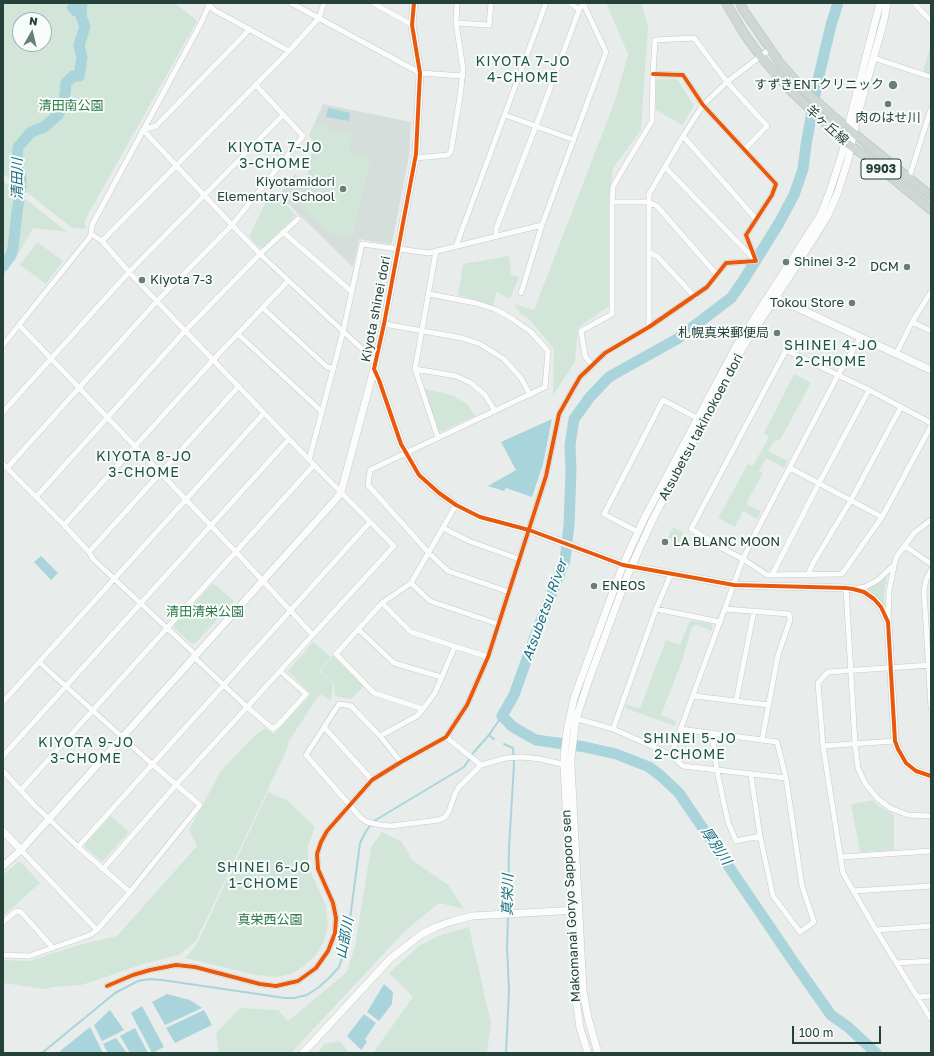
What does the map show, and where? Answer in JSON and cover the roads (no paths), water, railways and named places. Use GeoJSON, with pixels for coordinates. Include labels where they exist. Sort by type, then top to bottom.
{"type":"FeatureCollection","features":[{"type":"Feature","properties":{"kind":"main road","name":"羊ヶ丘線"},"geometry":{"type":"LineString","coordinates":[[726,3],[745,35],[783,83],[829,128],[931,210]]}},
{"type":"Feature","properties":{"kind":"main road","name":"羊ヶ丘線"},"geometry":{"type":"LineString","coordinates":[[740,3],[780,63],[804,90],[931,196]]}},
{"type":"Feature","properties":{"kind":"street"},"geometry":{"type":"LineString","coordinates":[[291,3],[420,73],[463,76]]}},
{"type":"Feature","properties":{"kind":"street"},"geometry":{"type":"LineString","coordinates":[[102,241],[289,51],[319,18],[324,3]]}},
{"type":"Feature","properties":{"kind":"street"},"geometry":{"type":"LineString","coordinates":[[373,3],[412,25]]}},
{"type":"Feature","properties":{"kind":"street","name":"Kiyota shinei dori"},"geometry":{"type":"LineString","coordinates":[[414,3],[412,25],[420,73],[415,158],[384,324],[374,369],[396,430],[406,453],[419,475],[439,493],[456,505],[480,516],[529,530],[623,565],[734,585],[850,588]]}},
{"type":"Feature","properties":{"kind":"street"},"geometry":{"type":"LineString","coordinates":[[415,158],[448,155],[451,151],[463,76],[456,23],[457,3]]}},
{"type":"Feature","properties":{"kind":"street"},"geometry":{"type":"LineString","coordinates":[[456,23],[489,25],[491,3]]}},
{"type":"Feature","properties":{"kind":"street"},"geometry":{"type":"LineString","coordinates":[[456,246],[546,3]]}},
{"type":"Feature","properties":{"kind":"street"},"geometry":{"type":"LineString","coordinates":[[570,3],[579,10]]}},
{"type":"Feature","properties":{"kind":"street"},"geometry":{"type":"LineString","coordinates":[[496,236],[496,229],[579,10],[583,3]]}},
{"type":"Feature","properties":{"kind":"street"},"geometry":{"type":"LineString","coordinates":[[521,293],[542,224],[606,52],[583,3]]}},
{"type":"Feature","properties":{"kind":"street","name":"Atsubetsu takinokoen dori"},"geometry":{"type":"LineString","coordinates":[[573,718],[574,698],[623,565],[638,532],[737,345],[827,217],[838,192],[848,160],[848,144],[880,3]]}},
{"type":"Feature","properties":{"kind":"street","name":"Atsubetsu takinokoen dori"},"geometry":{"type":"LineString","coordinates":[[851,130],[874,58],[887,3]]}},
{"type":"Feature","properties":{"kind":"street"},"geometry":{"type":"LineString","coordinates":[[914,3],[931,21]]}},
{"type":"Feature","properties":{"kind":"street"},"geometry":{"type":"LineString","coordinates":[[3,345],[89,238],[92,225],[201,23],[208,4],[214,10],[289,51]]}},
{"type":"Feature","properties":{"kind":"street"},"geometry":{"type":"LineString","coordinates":[[143,130],[156,126],[250,29]]}},
{"type":"Feature","properties":{"kind":"street"},"geometry":{"type":"LineString","coordinates":[[592,365],[585,356],[581,331],[612,314],[613,187],[652,121],[652,74],[655,40],[694,38],[727,82],[768,126],[744,150]]}},
{"type":"Feature","properties":{"kind":"street"},"geometry":{"type":"LineString","coordinates":[[649,327],[649,194],[703,105],[727,82],[761,57],[770,48]]}},
{"type":"Feature","properties":{"kind":"street"},"geometry":{"type":"LineString","coordinates":[[874,58],[931,77]]}},
{"type":"Feature","properties":{"kind":"street"},"geometry":{"type":"LineString","coordinates":[[652,74],[683,75],[703,105],[776,184],[772,195],[746,235],[756,261]]}},
{"type":"Feature","properties":{"kind":"street"},"geometry":{"type":"LineString","coordinates":[[7,468],[157,301],[232,225],[303,136],[255,84]]}},
{"type":"Feature","properties":{"kind":"street"},"geometry":{"type":"LineString","coordinates":[[909,178],[931,108]]}},
{"type":"Feature","properties":{"kind":"street"},"geometry":{"type":"LineString","coordinates":[[3,412],[129,272],[283,115]]}},
{"type":"Feature","properties":{"kind":"street"},"geometry":{"type":"LineString","coordinates":[[505,115],[574,140]]}},
{"type":"Feature","properties":{"kind":"street"},"geometry":{"type":"LineString","coordinates":[[143,130],[260,254],[375,361]]}},
{"type":"Feature","properties":{"kind":"street"},"geometry":{"type":"LineString","coordinates":[[683,136],[756,219]]}},
{"type":"Feature","properties":{"kind":"street"},"geometry":{"type":"LineString","coordinates":[[665,167],[756,261]]}},
{"type":"Feature","properties":{"kind":"street"},"geometry":{"type":"LineString","coordinates":[[612,202],[648,202],[657,206],[716,275]]}},
{"type":"Feature","properties":{"kind":"street"},"geometry":{"type":"LineString","coordinates":[[36,497],[185,331],[260,254],[298,219]]}},
{"type":"Feature","properties":{"kind":"street"},"geometry":{"type":"LineString","coordinates":[[309,460],[343,332],[362,244],[429,253],[542,224]]}},
{"type":"Feature","properties":{"kind":"street"},"geometry":{"type":"LineString","coordinates":[[283,232],[351,291]]}},
{"type":"Feature","properties":{"kind":"street"},"geometry":{"type":"LineString","coordinates":[[91,234],[102,241],[185,331],[394,546],[176,785],[103,869]]}},
{"type":"Feature","properties":{"kind":"street"},"geometry":{"type":"LineString","coordinates":[[436,251],[415,369],[438,438]]}},
{"type":"Feature","properties":{"kind":"street"},"geometry":{"type":"LineString","coordinates":[[649,252],[658,257],[695,297]]}},
{"type":"Feature","properties":{"kind":"street"},"geometry":{"type":"LineString","coordinates":[[107,986],[139,973],[176,965],[195,967],[260,984],[276,986],[298,981],[316,968],[328,951],[335,933],[336,918],[333,903],[318,869],[317,854],[321,842],[327,832],[372,780],[446,737],[467,705],[488,657],[529,530],[546,476],[559,414],[580,377],[606,353],[649,327],[708,287],[726,263],[756,261]]}},
{"type":"Feature","properties":{"kind":"street"},"geometry":{"type":"LineString","coordinates":[[64,526],[213,360],[288,281]]}},
{"type":"Feature","properties":{"kind":"street"},"geometry":{"type":"LineString","coordinates":[[896,354],[912,322],[931,292]]}},
{"type":"Feature","properties":{"kind":"street"},"geometry":{"type":"LineString","coordinates":[[429,294],[476,302],[497,310],[531,332],[548,351],[545,387],[370,470],[368,485],[428,552],[448,571],[509,592]]}},
{"type":"Feature","properties":{"kind":"street"},"geometry":{"type":"LineString","coordinates":[[772,297],[931,370]]}},
{"type":"Feature","properties":{"kind":"street","name":"Atsubetsu takinokoen dori"},"geometry":{"type":"LineString","coordinates":[[573,718],[631,566],[652,520],[721,387],[772,297]]}},
{"type":"Feature","properties":{"kind":"street"},"geometry":{"type":"LineString","coordinates":[[263,308],[327,367],[333,368]]}},
{"type":"Feature","properties":{"kind":"street"},"geometry":{"type":"LineString","coordinates":[[912,322],[931,331]]}},
{"type":"Feature","properties":{"kind":"street"},"geometry":{"type":"LineString","coordinates":[[384,324],[462,338],[480,344],[504,359],[521,378],[530,395]]}},
{"type":"Feature","properties":{"kind":"street"},"geometry":{"type":"LineString","coordinates":[[18,325],[80,388],[184,500],[236,552],[313,635]]}},
{"type":"Feature","properties":{"kind":"street"},"geometry":{"type":"LineString","coordinates":[[238,334],[321,411]]}},
{"type":"Feature","properties":{"kind":"street"},"geometry":{"type":"LineString","coordinates":[[671,755],[694,696],[743,559],[838,375],[860,338]]}},
{"type":"Feature","properties":{"kind":"street"},"geometry":{"type":"LineString","coordinates":[[786,350],[838,375],[901,406],[931,424],[882,517],[842,574],[767,575],[743,559],[691,529],[786,350]]}},
{"type":"Feature","properties":{"kind":"street"},"geometry":{"type":"LineString","coordinates":[[3,866],[21,850],[337,498],[341,492],[374,369]]}},
{"type":"Feature","properties":{"kind":"street"},"geometry":{"type":"LineString","coordinates":[[415,369],[456,376],[471,383],[485,395],[495,411]]}},
{"type":"Feature","properties":{"kind":"street"},"geometry":{"type":"LineString","coordinates":[[88,552],[239,386]]}},
{"type":"Feature","properties":{"kind":"street"},"geometry":{"type":"LineString","coordinates":[[772,575],[869,390]]}},
{"type":"Feature","properties":{"kind":"street"},"geometry":{"type":"LineString","coordinates":[[638,532],[604,514],[663,400],[697,418]]}},
{"type":"Feature","properties":{"kind":"street"},"geometry":{"type":"LineString","coordinates":[[808,575],[812,565],[851,500],[901,406]]}},
{"type":"Feature","properties":{"kind":"street"},"geometry":{"type":"LineString","coordinates":[[3,702],[264,413]]}},
{"type":"Feature","properties":{"kind":"street"},"geometry":{"type":"LineString","coordinates":[[3,756],[289,439]]}},
{"type":"Feature","properties":{"kind":"street"},"geometry":{"type":"LineString","coordinates":[[3,464],[64,526],[93,559],[141,603],[247,707],[273,729],[306,694],[280,671]]}},
{"type":"Feature","properties":{"kind":"street"},"geometry":{"type":"LineString","coordinates":[[21,790],[314,465]]}},
{"type":"Feature","properties":{"kind":"street"},"geometry":{"type":"LineString","coordinates":[[790,468],[882,517]]}},
{"type":"Feature","properties":{"kind":"street"},"geometry":{"type":"LineString","coordinates":[[423,709],[374,693],[336,654],[382,603],[411,582],[456,505]]}},
{"type":"Feature","properties":{"kind":"street"},"geometry":{"type":"LineString","coordinates":[[931,520],[914,533],[897,556],[888,591],[888,622],[896,741],[898,749],[906,763],[916,771],[931,776]]}},
{"type":"Feature","properties":{"kind":"street"},"geometry":{"type":"LineString","coordinates":[[78,847],[370,522]]}},
{"type":"Feature","properties":{"kind":"street"},"geometry":{"type":"LineString","coordinates":[[443,528],[469,541],[519,558]]}},
{"type":"Feature","properties":{"kind":"street"},"geometry":{"type":"LineString","coordinates":[[905,546],[931,564]]}},
{"type":"Feature","properties":{"kind":"street"},"geometry":{"type":"LineString","coordinates":[[850,588],[865,587],[878,580],[894,565]]}},
{"type":"Feature","properties":{"kind":"street"},"geometry":{"type":"LineString","coordinates":[[931,570],[926,580],[924,591],[930,665],[931,707]]}},
{"type":"Feature","properties":{"kind":"street"},"geometry":{"type":"LineString","coordinates":[[613,729],[656,609],[671,574]]}},
{"type":"Feature","properties":{"kind":"street"},"geometry":{"type":"LineString","coordinates":[[411,582],[430,601],[498,624]]}},
{"type":"Feature","properties":{"kind":"street"},"geometry":{"type":"LineString","coordinates":[[850,588],[864,592],[874,599],[881,607],[888,622]]}},
{"type":"Feature","properties":{"kind":"street"},"geometry":{"type":"LineString","coordinates":[[850,588],[851,671],[855,744],[858,768],[865,783],[877,798],[890,808],[908,815],[931,816]]}},
{"type":"Feature","properties":{"kind":"street"},"geometry":{"type":"LineString","coordinates":[[382,603],[411,632],[488,657]]}},
{"type":"Feature","properties":{"kind":"street"},"geometry":{"type":"LineString","coordinates":[[656,609],[720,622]]}},
{"type":"Feature","properties":{"kind":"street"},"geometry":{"type":"LineString","coordinates":[[725,609],[789,614],[790,620],[778,655],[762,740]]}},
{"type":"Feature","properties":{"kind":"street"},"geometry":{"type":"LineString","coordinates":[[736,701],[754,611]]}},
{"type":"Feature","properties":{"kind":"street"},"geometry":{"type":"LineString","coordinates":[[359,630],[394,663],[441,677]]}},
{"type":"Feature","properties":{"kind":"street"},"geometry":{"type":"LineString","coordinates":[[380,736],[417,716],[423,709],[435,693],[455,646]]}},
{"type":"Feature","properties":{"kind":"street"},"geometry":{"type":"LineString","coordinates":[[3,955],[29,956],[90,935],[97,930],[130,892],[200,805],[152,764],[39,662]]}},
{"type":"Feature","properties":{"kind":"street"},"geometry":{"type":"LineString","coordinates":[[930,665],[828,672],[818,683],[823,746],[843,874],[931,1019]]}},
{"type":"Feature","properties":{"kind":"street"},"geometry":{"type":"LineString","coordinates":[[694,696],[769,705]]}},
{"type":"Feature","properties":{"kind":"street"},"geometry":{"type":"LineString","coordinates":[[401,762],[380,736],[351,706],[339,704],[306,755],[361,818],[367,822],[391,826],[439,820],[445,817],[449,812],[458,788],[480,764],[506,758],[522,757],[540,760],[567,761]]}},
{"type":"Feature","properties":{"kind":"street"},"geometry":{"type":"LineString","coordinates":[[573,718],[613,729],[652,746],[671,755],[683,766],[786,778]]}},
{"type":"Feature","properties":{"kind":"street","name":"Makomanai Goryo Sapporo sen"},"geometry":{"type":"LineString","coordinates":[[573,718],[567,761],[575,910],[576,1000],[580,1028],[588,1053]]}},
{"type":"Feature","properties":{"kind":"street"},"geometry":{"type":"LineString","coordinates":[[324,727],[372,780]]}},
{"type":"Feature","properties":{"kind":"street"},"geometry":{"type":"LineString","coordinates":[[680,729],[777,742],[786,778],[802,886],[814,922],[800,932],[773,896],[760,836],[751,774]]}},
{"type":"Feature","properties":{"kind":"street"},"geometry":{"type":"LineString","coordinates":[[712,734],[717,771],[728,822],[736,842],[760,836]]}},
{"type":"Feature","properties":{"kind":"street"},"geometry":{"type":"LineString","coordinates":[[446,737],[480,764]]}},
{"type":"Feature","properties":{"kind":"street"},"geometry":{"type":"LineString","coordinates":[[823,746],[896,741]]}},
{"type":"Feature","properties":{"kind":"street"},"geometry":{"type":"LineString","coordinates":[[3,771],[34,805],[78,847],[130,892]]}},
{"type":"Feature","properties":{"kind":"street"},"geometry":{"type":"LineString","coordinates":[[3,831],[97,930]]}},
{"type":"Feature","properties":{"kind":"street"},"geometry":{"type":"LineString","coordinates":[[841,857],[931,851]]}},
{"type":"Feature","properties":{"kind":"street"},"geometry":{"type":"LineString","coordinates":[[853,891],[931,886]]}},
{"type":"Feature","properties":{"kind":"street"},"geometry":{"type":"LineString","coordinates":[[302,1053],[390,959],[422,934],[436,927],[472,916],[575,910]]}},
{"type":"Feature","properties":{"kind":"street","name":"Makomanai Goryo Sapporo sen"},"geometry":{"type":"LineString","coordinates":[[575,910],[583,990],[588,1018],[598,1053]]}},
{"type":"Feature","properties":{"kind":"street"},"geometry":{"type":"LineString","coordinates":[[3,922],[16,911],[21,912],[53,948]]}},
{"type":"Feature","properties":{"kind":"street"},"geometry":{"type":"LineString","coordinates":[[876,930],[931,926]]}},
{"type":"Feature","properties":{"kind":"street"},"geometry":{"type":"LineString","coordinates":[[896,963],[931,961]]}},
{"type":"Feature","properties":{"kind":"street"},"geometry":{"type":"LineString","coordinates":[[917,997],[931,996]]}},
{"type":"Feature","properties":{"kind":"water"},"geometry":{"type":"Polygon","coordinates":[[[70,3],[89,3],[87,4],[84,19],[87,28],[84,40],[79,45],[78,41],[80,36],[81,21],[78,16],[73,16],[67,9],[67,6],[70,3]]]}},
{"type":"Feature","properties":{"kind":"water"},"geometry":{"type":"Polygon","coordinates":[[[328,108],[350,113],[349,121],[326,117],[328,108]]]}},
{"type":"Feature","properties":{"kind":"water"},"geometry":{"type":"Polygon","coordinates":[[[552,419],[543,464],[532,497],[506,488],[504,491],[488,486],[516,470],[501,442],[552,419]]]}},
{"type":"Feature","properties":{"kind":"water"},"geometry":{"type":"Polygon","coordinates":[[[41,556],[58,573],[51,580],[34,562],[41,556]]]}},
{"type":"Feature","properties":{"kind":"water"},"geometry":{"type":"Polygon","coordinates":[[[384,984],[393,992],[392,1004],[379,1021],[367,1012],[384,984]]]}},
{"type":"Feature","properties":{"kind":"water"},"geometry":{"type":"Polygon","coordinates":[[[167,994],[190,1000],[202,1008],[165,1025],[152,1002],[167,994]]]}},
{"type":"Feature","properties":{"kind":"water"},"geometry":{"type":"Polygon","coordinates":[[[142,1006],[164,1047],[152,1053],[131,1013],[142,1006]]]}},
{"type":"Feature","properties":{"kind":"water"},"geometry":{"type":"Polygon","coordinates":[[[110,1010],[124,1030],[102,1041],[94,1025],[110,1010]]]}},
{"type":"Feature","properties":{"kind":"water"},"geometry":{"type":"Polygon","coordinates":[[[204,1010],[212,1025],[175,1043],[166,1028],[204,1010]]]}},
{"type":"Feature","properties":{"kind":"water"},"geometry":{"type":"Polygon","coordinates":[[[364,1014],[376,1023],[365,1039],[367,1042],[361,1050],[347,1036],[364,1014]]]}},
{"type":"Feature","properties":{"kind":"water"},"geometry":{"type":"Polygon","coordinates":[[[90,1027],[103,1053],[61,1053],[60,1051],[90,1027]]]}},
{"type":"Feature","properties":{"kind":"water"},"geometry":{"type":"Polygon","coordinates":[[[135,1028],[148,1053],[130,1053],[120,1036],[135,1028]]]}},
{"type":"Feature","properties":{"kind":"water"},"geometry":{"type":"Polygon","coordinates":[[[116,1038],[127,1053],[108,1053],[103,1044],[116,1038]]]}},
{"type":"Feature","properties":{"kind":"waterway","name":"清田川"},"geometry":{"type":"LineString","coordinates":[[3,266],[11,255],[13,248],[21,186],[21,178],[17,162],[18,147],[31,132],[44,127],[58,115],[64,103],[66,83],[73,76],[79,76],[82,58],[79,45],[85,27],[81,16],[82,3]]}},
{"type":"Feature","properties":{"kind":"waterway","name":"Atsubetsu River"},"geometry":{"type":"LineString","coordinates":[[838,3],[831,25],[817,84],[803,169],[794,195],[779,223],[743,281],[731,298],[677,339],[609,377],[590,397],[574,419],[570,445],[571,470],[569,525],[565,560],[538,628],[514,695],[502,716],[513,727],[536,740],[585,747],[616,754],[649,767],[661,776],[679,793],[831,1015],[848,1027],[876,1053]]}},
{"type":"Feature","properties":{"kind":"waterway","name":"山部川"},"geometry":{"type":"LineString","coordinates":[[42,1053],[115,993],[138,981],[149,979],[162,980],[285,998],[294,998],[307,995],[319,987],[339,967],[344,953],[347,942],[360,843],[366,831],[374,821],[464,767],[502,716]]}},
{"type":"Feature","properties":{"kind":"waterway","name":"山部川"},"geometry":{"type":"LineString","coordinates":[[489,735],[494,739]]}},
{"type":"Feature","properties":{"kind":"waterway","name":"真栄川"},"geometry":{"type":"LineString","coordinates":[[504,744],[513,748],[514,765],[509,848],[508,912]]}},
{"type":"Feature","properties":{"kind":"waterway","name":"真栄川"},"geometry":{"type":"LineString","coordinates":[[506,1053],[509,991],[507,946],[508,916]]}},
{"type":"Feature","properties":{"kind":"place","name":"すずきENTクリニック"},"geometry":{"type":"Point","coordinates":[893,85]}},
{"type":"Feature","properties":{"kind":"place","name":"肉のはせ川"},"geometry":{"type":"Point","coordinates":[888,104]}},
{"type":"Feature","properties":{"kind":"place","name":"Kiyotamidori Elementary School"},"geometry":{"type":"Point","coordinates":[343,189]}},
{"type":"Feature","properties":{"kind":"place","name":"Shinei 3-2"},"geometry":{"type":"Point","coordinates":[786,262]}},
{"type":"Feature","properties":{"kind":"place","name":"DCM"},"geometry":{"type":"Point","coordinates":[907,267]}},
{"type":"Feature","properties":{"kind":"place","name":"Kiyota 7-3"},"geometry":{"type":"Point","coordinates":[142,280]}},
{"type":"Feature","properties":{"kind":"place","name":"Tokou Store"},"geometry":{"type":"Point","coordinates":[852,303]}},
{"type":"Feature","properties":{"kind":"place","name":"札幌真栄郵便局"},"geometry":{"type":"Point","coordinates":[777,333]}},
{"type":"Feature","properties":{"kind":"place","name":"LA BLANC MOON"},"geometry":{"type":"Point","coordinates":[665,542]}},
{"type":"Feature","properties":{"kind":"place","name":"ENEOS"},"geometry":{"type":"Point","coordinates":[594,586]}},
{"type":"Feature","properties":{"kind":"district","name":"KIYOTA 7-JO 4-CHOME"},"geometry":{"type":"Point","coordinates":[523,70]}},
{"type":"Feature","properties":{"kind":"district","name":"KIYOTA 7-JO 3-CHOME"},"geometry":{"type":"Point","coordinates":[275,156]}},
{"type":"Feature","properties":{"kind":"district","name":"SHINEI 4-JO 2-CHOME"},"geometry":{"type":"Point","coordinates":[831,354]}},
{"type":"Feature","properties":{"kind":"district","name":"KIYOTA 8-JO 3-CHOME"},"geometry":{"type":"Point","coordinates":[144,466]}},
{"type":"Feature","properties":{"kind":"district","name":"SHINEI 5-JO 2-CHOME"},"geometry":{"type":"Point","coordinates":[690,748]}},
{"type":"Feature","properties":{"kind":"district","name":"KIYOTA 9-JO 3-CHOME"},"geometry":{"type":"Point","coordinates":[86,752]}},
{"type":"Feature","properties":{"kind":"district","name":"SHINEI 6-JO 1-CHOME"},"geometry":{"type":"Point","coordinates":[264,876]}},
{"type":"Feature","properties":{"kind":"park label","name":"清田南公園"},"geometry":{"type":"Point","coordinates":[71,106]}},
{"type":"Feature","properties":{"kind":"park label","name":"清田清栄公園"},"geometry":{"type":"Point","coordinates":[205,612]}},
{"type":"Feature","properties":{"kind":"park label","name":"真栄西公園"},"geometry":{"type":"Point","coordinates":[270,920]}},
{"type":"Feature","properties":{"kind":"water label","name":"厚別川"},"geometry":{"type":"Point","coordinates":[716,846]}}]}
